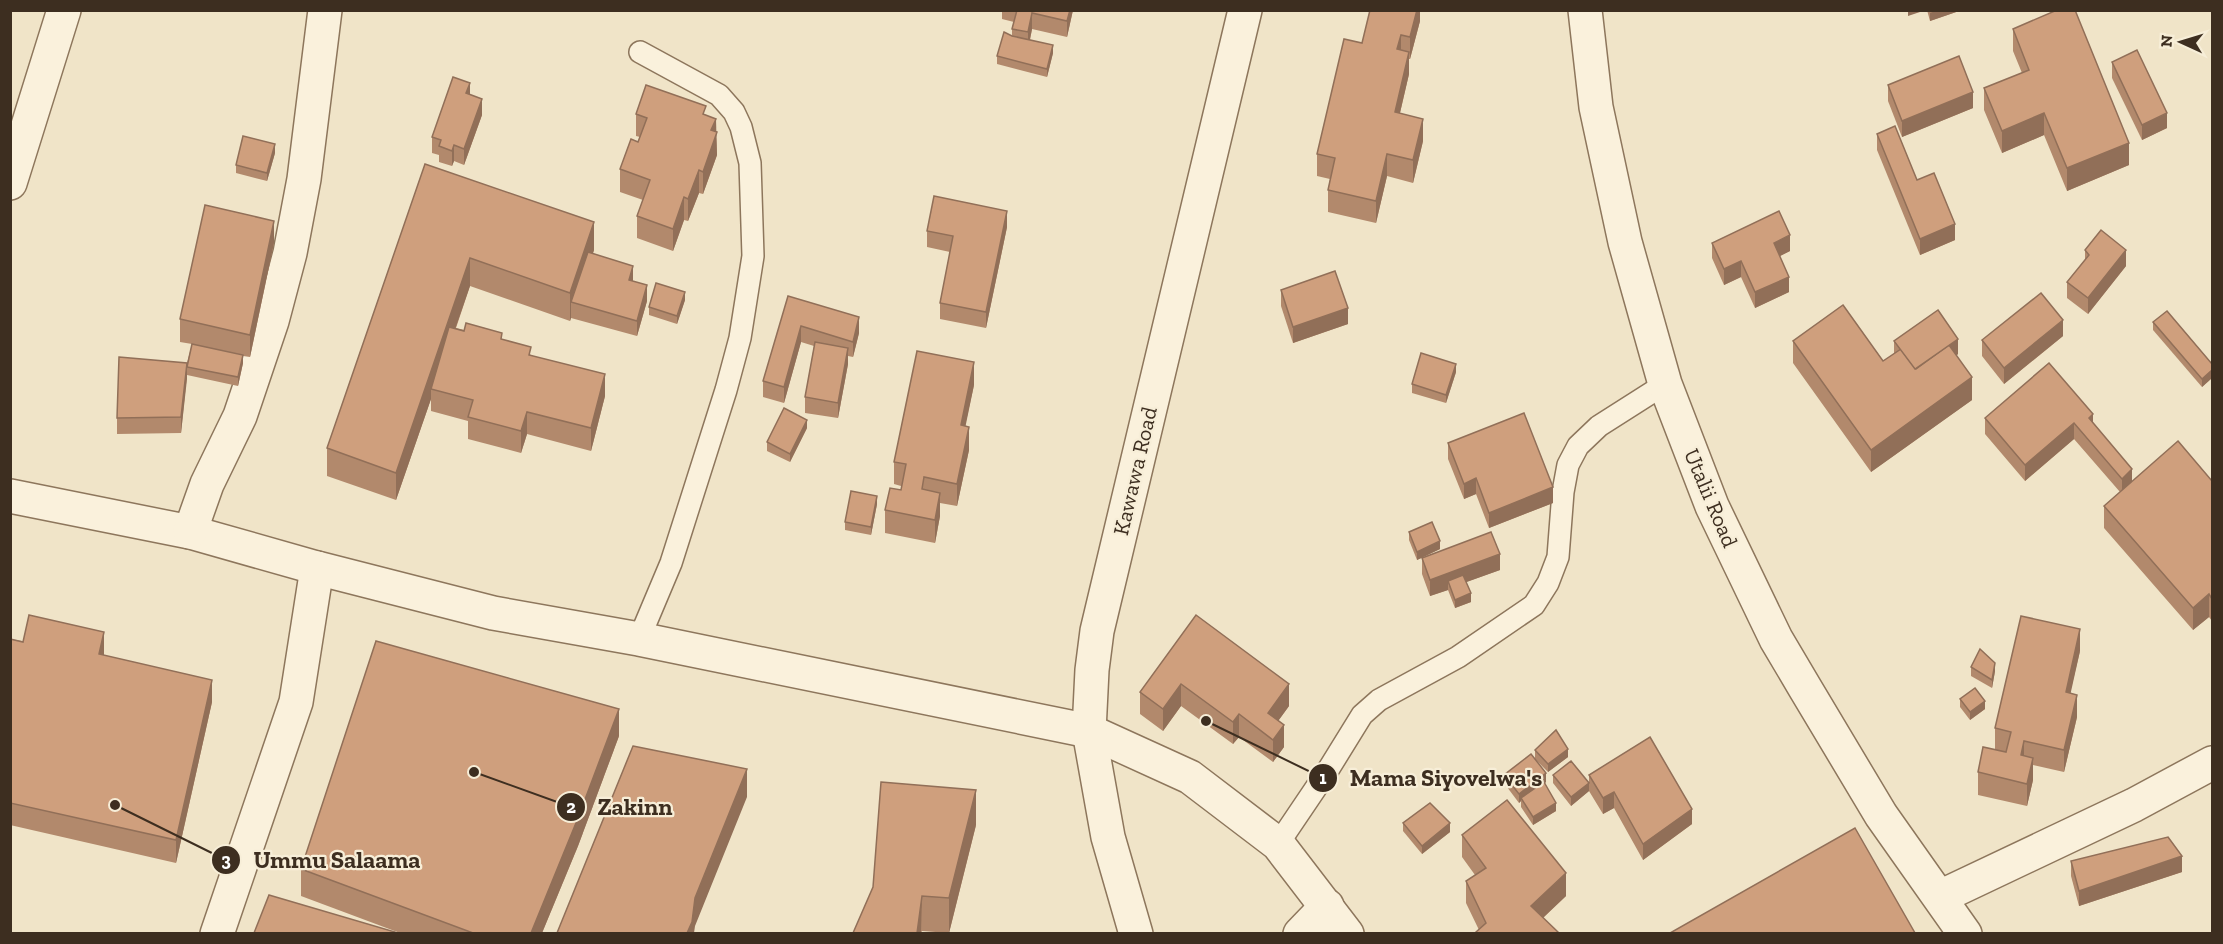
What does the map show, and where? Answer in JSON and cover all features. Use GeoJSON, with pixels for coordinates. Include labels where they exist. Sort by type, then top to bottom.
{"type":"FeatureCollection","features":[{"type":"Feature","properties":{"kind":"street"},"geometry":{"type":"LineString","coordinates":[[190,531],[207,484],[240,416],[272,321],[290,254],[304,179],[325,10]]}},
{"type":"Feature","properties":{"kind":"street","name":"Kawawa Road"},"geometry":{"type":"LineString","coordinates":[[1136,933],[1108,837],[1089,731],[1092,670],[1097,632],[1245,10]]}},
{"type":"Feature","properties":{"kind":"street","name":"Utalii Road"},"geometry":{"type":"LineString","coordinates":[[1585,10],[1596,107],[1620,219],[1665,384],[1712,506],[1776,639],[1881,816],[1965,933]]}},
{"type":"Feature","properties":{"kind":"street"},"geometry":{"type":"LineString","coordinates":[[10,183],[60,14]]}},
{"type":"Feature","properties":{"kind":"street"},"geometry":{"type":"LineString","coordinates":[[10,496],[190,531],[317,568],[493,613],[639,639],[1089,731],[1190,777],[1278,844],[1347,933]]}},
{"type":"Feature","properties":{"kind":"street"},"geometry":{"type":"LineString","coordinates":[[217,933],[296,702],[317,568]]}},
{"type":"Feature","properties":{"kind":"street"},"geometry":{"type":"LineString","coordinates":[[1940,897],[2134,805],[2212,763]]}},
{"type":"Feature","properties":{"kind":"street"},"geometry":{"type":"LineString","coordinates":[[1300,933],[1327,906]]}},
{"type":"Feature","properties":{"kind":"lane"},"geometry":{"type":"LineString","coordinates":[[639,639],[671,562],[716,424],[740,338],[753,256],[750,163],[741,126],[734,112],[719,95],[640,52]]}},
{"type":"Feature","properties":{"kind":"lane"},"geometry":{"type":"LineString","coordinates":[[1278,844],[1362,715],[1379,700],[1458,657],[1534,605],[1548,583],[1558,557],[1563,492],[1568,465],[1578,446],[1599,426],[1665,384]]}},
{"type":"Feature","properties":{"kind":"building"},"geometry":{"type":"Polygon","coordinates":[[[1017,10],[1070,10],[1067,21],[1032,13],[1028,32],[1012,29],[1017,10]]]}},
{"type":"Feature","properties":{"kind":"building"},"geometry":{"type":"Polygon","coordinates":[[[1370,10],[1417,10],[1410,37],[1401,35],[1397,49],[1409,52],[1395,112],[1423,119],[1413,160],[1387,154],[1376,201],[1328,190],[1335,158],[1317,154],[1344,39],[1362,43],[1370,10]]]}},
{"type":"Feature","properties":{"kind":"building"},"geometry":{"type":"Polygon","coordinates":[[[2057,10],[2075,10],[2129,143],[2067,168],[2044,113],[2002,131],[1984,88],[2029,70],[2013,29],[2057,10]]]}},
{"type":"Feature","properties":{"kind":"building"},"geometry":{"type":"Polygon","coordinates":[[[1004,32],[1012,36],[1053,45],[1047,69],[997,56],[1004,32]]]}},
{"type":"Feature","properties":{"kind":"building"},"geometry":{"type":"Polygon","coordinates":[[[2137,50],[2167,113],[2142,125],[2112,62],[2137,50]]]}},
{"type":"Feature","properties":{"kind":"building"},"geometry":{"type":"Polygon","coordinates":[[[1959,56],[1973,92],[1902,121],[1888,85],[1959,56]]]}},
{"type":"Feature","properties":{"kind":"building"},"geometry":{"type":"Polygon","coordinates":[[[453,77],[470,83],[466,93],[482,99],[464,149],[454,145],[452,151],[439,146],[441,140],[432,137],[453,77]]]}},
{"type":"Feature","properties":{"kind":"building"},"geometry":{"type":"Polygon","coordinates":[[[646,85],[706,106],[703,114],[716,119],[711,130],[717,132],[703,172],[699,170],[688,199],[684,197],[673,229],[637,216],[650,180],[620,169],[631,139],[638,142],[647,118],[636,114],[646,85]]]}},
{"type":"Feature","properties":{"kind":"building"},"geometry":{"type":"Polygon","coordinates":[[[1895,126],[1917,180],[1934,173],[1955,224],[1920,239],[1877,134],[1895,126]]]}},
{"type":"Feature","properties":{"kind":"building"},"geometry":{"type":"Polygon","coordinates":[[[243,136],[275,144],[267,173],[236,165],[243,136]]]}},
{"type":"Feature","properties":{"kind":"building"},"geometry":{"type":"Polygon","coordinates":[[[425,164],[594,222],[570,293],[470,258],[396,473],[327,448],[425,164]]]}},
{"type":"Feature","properties":{"kind":"building"},"geometry":{"type":"Polygon","coordinates":[[[934,196],[1007,211],[986,312],[940,303],[953,236],[927,231],[934,196]]]}},
{"type":"Feature","properties":{"kind":"building"},"geometry":{"type":"Polygon","coordinates":[[[205,205],[274,221],[250,335],[180,319],[205,205]]]}},
{"type":"Feature","properties":{"kind":"building"},"geometry":{"type":"Polygon","coordinates":[[[1779,211],[1790,235],[1774,243],[1789,277],[1755,292],[1741,261],[1724,269],[1712,243],[1779,211]]]}},
{"type":"Feature","properties":{"kind":"building"},"geometry":{"type":"Polygon","coordinates":[[[2101,230],[2126,250],[2088,298],[2067,282],[2089,255],[2085,250],[2101,230]]]}},
{"type":"Feature","properties":{"kind":"building"},"geometry":{"type":"Polygon","coordinates":[[[588,252],[633,266],[629,280],[647,285],[637,321],[571,302],[588,252]]]}},
{"type":"Feature","properties":{"kind":"building"},"geometry":{"type":"Polygon","coordinates":[[[1335,271],[1348,308],[1293,327],[1281,290],[1335,271]]]}},
{"type":"Feature","properties":{"kind":"building"},"geometry":{"type":"Polygon","coordinates":[[[656,283],[685,292],[677,316],[649,307],[656,283]]]}},
{"type":"Feature","properties":{"kind":"building"},"geometry":{"type":"Polygon","coordinates":[[[2041,293],[2063,320],[2004,368],[1982,340],[2041,293]]]}},
{"type":"Feature","properties":{"kind":"building"},"geometry":{"type":"Polygon","coordinates":[[[788,296],[859,317],[853,342],[801,326],[784,387],[763,381],[788,296]]]}},
{"type":"Feature","properties":{"kind":"building"},"geometry":{"type":"Polygon","coordinates":[[[1843,305],[1883,361],[1901,349],[1916,369],[1949,345],[1972,377],[1871,450],[1793,341],[1843,305]]]}},
{"type":"Feature","properties":{"kind":"building"},"geometry":{"type":"Polygon","coordinates":[[[1938,310],[1958,339],[1915,369],[1894,341],[1938,310]]]}},
{"type":"Feature","properties":{"kind":"building"},"geometry":{"type":"Polygon","coordinates":[[[2167,311],[2212,364],[2212,370],[2202,379],[2153,322],[2167,311]]]}},
{"type":"Feature","properties":{"kind":"building"},"geometry":{"type":"Polygon","coordinates":[[[466,323],[502,333],[501,339],[531,347],[529,355],[605,374],[591,428],[527,412],[521,431],[468,417],[473,400],[431,389],[449,327],[464,331],[466,323]]]}},
{"type":"Feature","properties":{"kind":"building"},"geometry":{"type":"Polygon","coordinates":[[[815,342],[848,348],[838,403],[805,397],[815,342]]]}},
{"type":"Feature","properties":{"kind":"building"},"geometry":{"type":"Polygon","coordinates":[[[192,344],[243,355],[238,377],[187,367],[192,344]]]}},
{"type":"Feature","properties":{"kind":"building"},"geometry":{"type":"Polygon","coordinates":[[[917,351],[974,362],[961,425],[969,427],[957,484],[924,477],[922,489],[940,493],[935,520],[885,510],[890,488],[901,490],[906,464],[894,462],[917,351]]]}},
{"type":"Feature","properties":{"kind":"building"},"geometry":{"type":"Polygon","coordinates":[[[1421,353],[1456,364],[1446,395],[1412,384],[1421,353]]]}},
{"type":"Feature","properties":{"kind":"building"},"geometry":{"type":"Polygon","coordinates":[[[119,357],[187,363],[181,417],[117,418],[119,357]]]}},
{"type":"Feature","properties":{"kind":"building"},"geometry":{"type":"Polygon","coordinates":[[[2049,363],[2093,414],[2089,418],[2132,469],[2122,479],[2074,423],[2025,465],[1985,418],[2049,363]]]}},
{"type":"Feature","properties":{"kind":"building"},"geometry":{"type":"Polygon","coordinates":[[[784,408],[807,420],[790,454],[767,442],[784,408]]]}},
{"type":"Feature","properties":{"kind":"building"},"geometry":{"type":"Polygon","coordinates":[[[1524,413],[1553,487],[1489,513],[1476,478],[1464,484],[1448,443],[1524,413]]]}},
{"type":"Feature","properties":{"kind":"building"},"geometry":{"type":"Polygon","coordinates":[[[2178,441],[2212,481],[2212,599],[2209,594],[2193,608],[2104,506],[2178,441]]]}},
{"type":"Feature","properties":{"kind":"building"},"geometry":{"type":"Polygon","coordinates":[[[851,491],[877,496],[871,527],[845,522],[851,491]]]}},
{"type":"Feature","properties":{"kind":"building"},"geometry":{"type":"Polygon","coordinates":[[[1432,522],[1440,541],[1417,552],[1409,532],[1432,522]]]}},
{"type":"Feature","properties":{"kind":"building"},"geometry":{"type":"Polygon","coordinates":[[[1491,532],[1500,554],[1430,580],[1422,558],[1491,532]]]}},
{"type":"Feature","properties":{"kind":"building"},"geometry":{"type":"Polygon","coordinates":[[[1463,575],[1471,593],[1455,600],[1448,581],[1463,575]]]}},
{"type":"Feature","properties":{"kind":"building"},"geometry":{"type":"Polygon","coordinates":[[[29,615],[104,632],[99,654],[212,680],[176,840],[10,803],[10,639],[23,642],[29,615]]]}},
{"type":"Feature","properties":{"kind":"building"},"geometry":{"type":"Polygon","coordinates":[[[1196,615],[1289,684],[1268,713],[1284,725],[1273,740],[1239,714],[1233,722],[1181,684],[1163,709],[1140,692],[1196,615]]]}},
{"type":"Feature","properties":{"kind":"building"},"geometry":{"type":"Polygon","coordinates":[[[2021,616],[2080,629],[2066,692],[2077,695],[2064,750],[2024,741],[2021,755],[2033,758],[2027,784],[1978,772],[1983,747],[2006,752],[2011,732],[1995,728],[2021,616]]]}},
{"type":"Feature","properties":{"kind":"building"},"geometry":{"type":"Polygon","coordinates":[[[376,641],[619,709],[531,933],[473,933],[301,869],[376,641]]]}},
{"type":"Feature","properties":{"kind":"building"},"geometry":{"type":"Polygon","coordinates":[[[1980,649],[1995,663],[1992,680],[1971,667],[1980,649]]]}},
{"type":"Feature","properties":{"kind":"building"},"geometry":{"type":"Polygon","coordinates":[[[1975,688],[1985,701],[1970,712],[1960,699],[1975,688]]]}},
{"type":"Feature","properties":{"kind":"building"},"geometry":{"type":"Polygon","coordinates":[[[1556,730],[1568,749],[1548,764],[1535,750],[1556,730]]]}},
{"type":"Feature","properties":{"kind":"building"},"geometry":{"type":"Polygon","coordinates":[[[1650,737],[1692,809],[1643,844],[1614,792],[1603,798],[1589,775],[1650,737]]]}},
{"type":"Feature","properties":{"kind":"building"},"geometry":{"type":"Polygon","coordinates":[[[633,746],[747,769],[695,898],[692,922],[687,933],[557,933],[633,746]]]}},
{"type":"Feature","properties":{"kind":"building"},"geometry":{"type":"Polygon","coordinates":[[[1531,754],[1546,773],[1519,794],[1504,775],[1531,754]]]}},
{"type":"Feature","properties":{"kind":"building"},"geometry":{"type":"Polygon","coordinates":[[[1571,761],[1589,783],[1571,797],[1553,775],[1571,761]]]}},
{"type":"Feature","properties":{"kind":"building"},"geometry":{"type":"Polygon","coordinates":[[[881,782],[976,790],[949,898],[922,896],[917,933],[853,933],[873,887],[881,782]]]}},
{"type":"Feature","properties":{"kind":"building"},"geometry":{"type":"Polygon","coordinates":[[[1544,782],[1556,803],[1533,817],[1521,798],[1544,782]]]}},
{"type":"Feature","properties":{"kind":"building"},"geometry":{"type":"Polygon","coordinates":[[[1507,800],[1566,873],[1531,906],[1559,933],[1476,932],[1486,923],[1466,881],[1486,868],[1462,835],[1507,800]]]}},
{"type":"Feature","properties":{"kind":"building"},"geometry":{"type":"Polygon","coordinates":[[[1430,803],[1450,823],[1422,846],[1403,823],[1430,803]]]}},
{"type":"Feature","properties":{"kind":"building"},"geometry":{"type":"Polygon","coordinates":[[[1855,828],[1915,933],[1670,933],[1855,828]]]}},
{"type":"Feature","properties":{"kind":"building"},"geometry":{"type":"Polygon","coordinates":[[[2168,837],[2182,856],[2079,891],[2071,861],[2168,837]]]}},
{"type":"Feature","properties":{"kind":"building"},"geometry":{"type":"Polygon","coordinates":[[[269,895],[395,932],[395,933],[254,933],[269,895]]]}},
{"type":"Feature","properties":{"kind":"place","name":"Mama Siyovelwa's"},"geometry":{"type":"Point","coordinates":[1206,721]}},
{"type":"Feature","properties":{"kind":"place","name":"Zakinn"},"geometry":{"type":"Point","coordinates":[474,772]}},
{"type":"Feature","properties":{"kind":"place","name":"Ummu Salaama"},"geometry":{"type":"Point","coordinates":[115,805]}}]}
